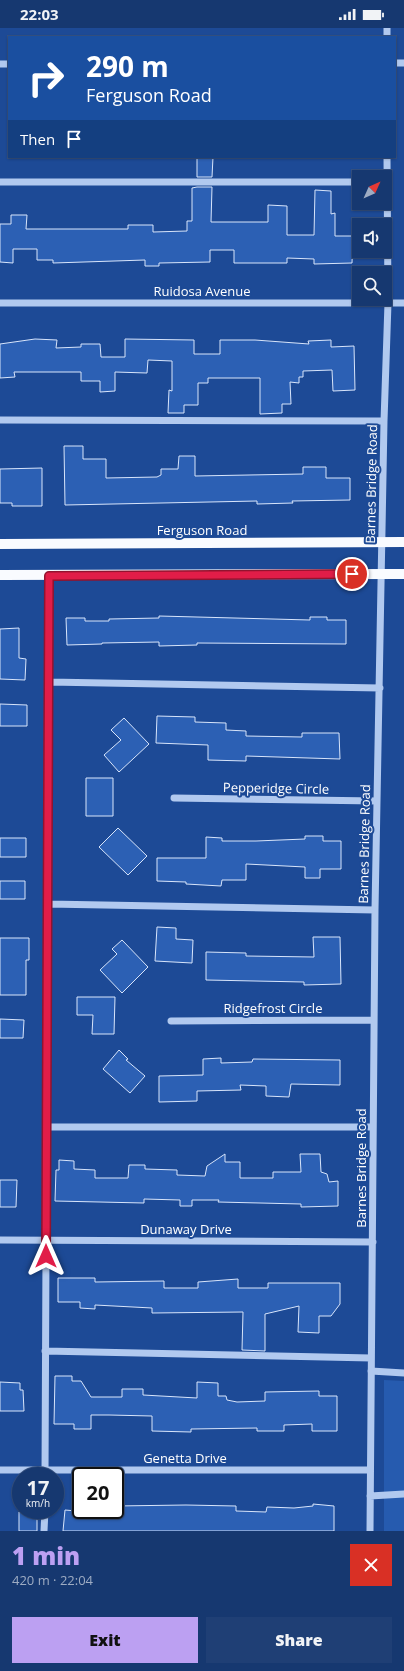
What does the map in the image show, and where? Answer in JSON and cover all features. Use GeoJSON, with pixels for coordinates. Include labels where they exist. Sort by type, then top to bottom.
{"type":"FeatureCollection","features":[{"type":"Feature","properties":{"kind":"main road","name":"Ferguson Road"},"geometry":{"type":"LineString","coordinates":[[0,544],[404,542]]}},
{"type":"Feature","properties":{"kind":"main road"},"geometry":{"type":"LineString","coordinates":[[0,576],[404,574]]}},
{"type":"Feature","properties":{"kind":"street","name":"Barnes Bridge Road"},"geometry":{"type":"LineString","coordinates":[[386,170],[387,158]]}},
{"type":"Feature","properties":{"kind":"street"},"geometry":{"type":"LineString","coordinates":[[0,182],[352,182]]}},
{"type":"Feature","properties":{"kind":"street","name":"Barnes Bridge Road"},"geometry":{"type":"LineString","coordinates":[[386,210],[387,266]]}},
{"type":"Feature","properties":{"kind":"street","name":"Ruidosa Avenue"},"geometry":{"type":"LineString","coordinates":[[0,303],[352,303]]}},
{"type":"Feature","properties":{"kind":"street","name":"Ruidosa Avenue"},"geometry":{"type":"LineString","coordinates":[[392,303],[404,303]]}},
{"type":"Feature","properties":{"kind":"street","name":"Barnes Bridge Road"},"geometry":{"type":"LineString","coordinates":[[370,1531],[375,910],[384,421],[388,306]]}},
{"type":"Feature","properties":{"kind":"street"},"geometry":{"type":"LineString","coordinates":[[0,420],[384,421]]}},
{"type":"Feature","properties":{"kind":"street"},"geometry":{"type":"LineString","coordinates":[[45,1467],[49,576]]}},
{"type":"Feature","properties":{"kind":"street"},"geometry":{"type":"LineString","coordinates":[[49,682],[380,688]]}},
{"type":"Feature","properties":{"kind":"street","name":"Pepperidge Circle"},"geometry":{"type":"LineString","coordinates":[[174,798],[377,801]]}},
{"type":"Feature","properties":{"kind":"street"},"geometry":{"type":"LineString","coordinates":[[48,904],[375,910]]}},
{"type":"Feature","properties":{"kind":"street","name":"Ridgefrost Circle"},"geometry":{"type":"LineString","coordinates":[[171,1021],[374,1020]]}},
{"type":"Feature","properties":{"kind":"street"},"geometry":{"type":"LineString","coordinates":[[47,1127],[373,1127]]}},
{"type":"Feature","properties":{"kind":"street","name":"Dunaway Drive"},"geometry":{"type":"LineString","coordinates":[[0,1240],[373,1242]]}},
{"type":"Feature","properties":{"kind":"street"},"geometry":{"type":"LineString","coordinates":[[45,1350],[371,1358]]}},
{"type":"Feature","properties":{"kind":"street"},"geometry":{"type":"LineString","coordinates":[[371,1371],[404,1373]]}},
{"type":"Feature","properties":{"kind":"street","name":"Genetta Drive"},"geometry":{"type":"LineString","coordinates":[[0,1470],[12,1471]]}},
{"type":"Feature","properties":{"kind":"street","name":"Genetta Drive"},"geometry":{"type":"LineString","coordinates":[[64,1473],[370,1470]]}},
{"type":"Feature","properties":{"kind":"street"},"geometry":{"type":"LineString","coordinates":[[370,1496],[404,1494]]}},
{"type":"Feature","properties":{"kind":"street"},"geometry":{"type":"LineString","coordinates":[[44,1519],[44,1531]]}},
{"type":"Feature","properties":{"kind":"shaded area"},"geometry":{"type":"Polygon","coordinates":[[[384,1380],[404,1381],[404,1531],[384,1531],[384,1380]]]}},
{"type":"Feature","properties":{"kind":"building"},"geometry":{"type":"Polygon","coordinates":[[[197,158],[213,158],[212,177],[197,177],[197,158]]]}},
{"type":"Feature","properties":{"kind":"building"},"geometry":{"type":"Polygon","coordinates":[[[212,187],[211,222],[268,222],[268,205],[287,206],[287,235],[314,235],[315,190],[331,191],[331,214],[335,213],[335,236],[352,236],[352,263],[314,264],[314,259],[287,258],[287,263],[234,263],[234,250],[210,250],[210,262],[159,263],[159,266],[145,266],[145,260],[53,263],[53,260],[37,260],[37,249],[13,249],[13,263],[0,262],[0,224],[11,224],[11,215],[27,215],[26,229],[128,229],[128,225],[153,225],[153,232],[187,231],[187,221],[192,221],[192,188],[212,187]]]}},
{"type":"Feature","properties":{"kind":"building"},"geometry":{"type":"Polygon","coordinates":[[[35,339],[57,340],[56,348],[81,347],[81,344],[100,344],[101,357],[125,357],[125,339],[194,340],[194,354],[220,354],[220,340],[255,340],[309,344],[308,341],[331,340],[331,347],[354,346],[355,390],[333,391],[332,370],[303,371],[303,377],[299,377],[299,383],[290,382],[291,404],[282,404],[282,413],[260,414],[260,378],[208,378],[208,383],[198,383],[198,405],[184,405],[184,413],[168,413],[169,390],[172,391],[172,361],[148,360],[147,373],[115,372],[115,391],[100,392],[100,381],[81,381],[81,372],[14,372],[15,377],[0,378],[0,344],[35,339]]]}},
{"type":"Feature","properties":{"kind":"building"},"geometry":{"type":"Polygon","coordinates":[[[64,446],[83,446],[83,459],[106,459],[106,478],[157,477],[161,475],[161,469],[178,469],[179,456],[195,456],[195,476],[303,474],[303,467],[326,467],[326,478],[350,478],[350,500],[292,501],[293,503],[257,504],[257,501],[65,505],[64,446]]]}},
{"type":"Feature","properties":{"kind":"building"},"geometry":{"type":"Polygon","coordinates":[[[42,468],[42,506],[12,506],[12,503],[0,503],[0,469],[42,468]]]}},
{"type":"Feature","properties":{"kind":"building"},"geometry":{"type":"Polygon","coordinates":[[[159,616],[310,620],[310,617],[327,617],[327,620],[346,620],[346,644],[197,643],[197,645],[159,646],[159,642],[67,645],[66,618],[85,618],[85,621],[109,621],[109,619],[159,618],[159,616]]]}},
{"type":"Feature","properties":{"kind":"building"},"geometry":{"type":"Polygon","coordinates":[[[19,628],[19,658],[26,659],[25,680],[0,679],[0,629],[19,628]]]}},
{"type":"Feature","properties":{"kind":"building"},"geometry":{"type":"Polygon","coordinates":[[[0,704],[27,705],[27,726],[0,726],[0,704]]]}},
{"type":"Feature","properties":{"kind":"building"},"geometry":{"type":"Polygon","coordinates":[[[157,716],[195,717],[195,722],[226,723],[226,730],[246,731],[246,736],[302,737],[302,733],[339,733],[340,759],[246,756],[246,761],[208,760],[208,745],[156,743],[157,716]]]}},
{"type":"Feature","properties":{"kind":"building"},"geometry":{"type":"Polygon","coordinates":[[[124,718],[149,744],[119,772],[104,755],[121,740],[111,730],[124,718]]]}},
{"type":"Feature","properties":{"kind":"building"},"geometry":{"type":"Polygon","coordinates":[[[86,778],[113,778],[113,816],[86,816],[86,778]]]}},
{"type":"Feature","properties":{"kind":"building"},"geometry":{"type":"Polygon","coordinates":[[[118,828],[147,856],[128,875],[99,847],[118,828]]]}},
{"type":"Feature","properties":{"kind":"building"},"geometry":{"type":"Polygon","coordinates":[[[305,836],[323,836],[323,841],[341,841],[341,869],[320,869],[320,878],[305,878],[305,867],[246,864],[246,880],[222,880],[221,886],[186,884],[186,882],[157,881],[157,858],[206,858],[206,837],[222,838],[222,841],[256,841],[305,839],[305,836]]]}},
{"type":"Feature","properties":{"kind":"building"},"geometry":{"type":"Polygon","coordinates":[[[0,838],[26,838],[26,857],[0,857],[0,838]]]}},
{"type":"Feature","properties":{"kind":"building"},"geometry":{"type":"Polygon","coordinates":[[[0,881],[25,881],[25,899],[0,899],[0,881]]]}},
{"type":"Feature","properties":{"kind":"building"},"geometry":{"type":"Polygon","coordinates":[[[157,927],[176,928],[176,939],[193,940],[192,963],[155,961],[157,927]]]}},
{"type":"Feature","properties":{"kind":"building"},"geometry":{"type":"Polygon","coordinates":[[[313,937],[340,937],[341,984],[304,985],[304,982],[206,980],[206,952],[246,953],[246,956],[314,957],[313,937]]]}},
{"type":"Feature","properties":{"kind":"building"},"geometry":{"type":"Polygon","coordinates":[[[0,938],[29,938],[29,960],[26,960],[26,995],[0,995],[0,938]]]}},
{"type":"Feature","properties":{"kind":"building"},"geometry":{"type":"Polygon","coordinates":[[[122,940],[148,967],[122,993],[100,970],[117,954],[112,949],[122,940]]]}},
{"type":"Feature","properties":{"kind":"building"},"geometry":{"type":"Polygon","coordinates":[[[77,997],[115,997],[114,1034],[92,1034],[93,1015],[77,1015],[77,997]]]}},
{"type":"Feature","properties":{"kind":"building"},"geometry":{"type":"Polygon","coordinates":[[[0,1019],[24,1020],[23,1038],[0,1038],[0,1019]]]}},
{"type":"Feature","properties":{"kind":"building"},"geometry":{"type":"Polygon","coordinates":[[[119,1050],[128,1059],[126,1060],[145,1076],[130,1093],[103,1069],[119,1050]]]}},
{"type":"Feature","properties":{"kind":"building"},"geometry":{"type":"Polygon","coordinates":[[[221,1058],[221,1063],[252,1062],[253,1059],[340,1060],[340,1085],[291,1084],[289,1097],[266,1096],[266,1086],[240,1085],[241,1090],[197,1091],[197,1101],[159,1102],[159,1076],[203,1075],[203,1059],[221,1058]]]}},
{"type":"Feature","properties":{"kind":"building"},"geometry":{"type":"Polygon","coordinates":[[[225,1154],[225,1162],[240,1162],[240,1178],[273,1178],[273,1172],[301,1172],[300,1154],[320,1154],[321,1172],[327,1174],[329,1182],[338,1181],[338,1206],[301,1207],[301,1204],[218,1202],[219,1200],[192,1200],[192,1206],[180,1206],[180,1200],[144,1199],[144,1203],[55,1201],[56,1170],[59,1170],[59,1160],[74,1161],[74,1169],[95,1170],[95,1178],[128,1178],[129,1165],[145,1165],[145,1169],[177,1170],[177,1175],[205,1176],[207,1166],[225,1154]]]}},
{"type":"Feature","properties":{"kind":"building"},"geometry":{"type":"Polygon","coordinates":[[[0,1180],[17,1180],[16,1207],[0,1207],[0,1180]]]}},
{"type":"Feature","properties":{"kind":"building"},"geometry":{"type":"Polygon","coordinates":[[[58,1278],[95,1278],[95,1282],[164,1281],[164,1288],[198,1288],[198,1282],[238,1279],[238,1288],[268,1288],[268,1283],[340,1283],[340,1304],[331,1316],[319,1316],[319,1333],[298,1332],[299,1306],[265,1314],[265,1351],[242,1350],[243,1312],[152,1313],[152,1308],[95,1305],[95,1309],[80,1308],[80,1302],[58,1302],[58,1278]]]}},
{"type":"Feature","properties":{"kind":"building"},"geometry":{"type":"Polygon","coordinates":[[[55,1376],[72,1376],[72,1381],[81,1381],[91,1397],[122,1397],[122,1389],[143,1389],[143,1395],[197,1398],[197,1382],[218,1383],[218,1396],[226,1396],[227,1400],[237,1402],[265,1401],[265,1392],[319,1391],[319,1396],[337,1396],[337,1431],[312,1431],[312,1424],[284,1425],[284,1431],[257,1431],[257,1428],[191,1429],[191,1432],[152,1431],[152,1416],[109,1415],[91,1415],[91,1429],[74,1429],[74,1424],[54,1424],[55,1376]]]}},
{"type":"Feature","properties":{"kind":"building"},"geometry":{"type":"Polygon","coordinates":[[[0,1382],[20,1383],[20,1390],[23,1390],[24,1411],[0,1411],[0,1382]]]}},
{"type":"Feature","properties":{"kind":"building"},"geometry":{"type":"Polygon","coordinates":[[[313,1504],[334,1506],[334,1531],[63,1531],[65,1510],[72,1511],[72,1519],[124,1519],[124,1506],[236,1506],[236,1511],[266,1512],[267,1507],[294,1508],[313,1506],[313,1504]]]}},
{"type":"Feature","properties":{"kind":"building"},"geometry":{"type":"Polygon","coordinates":[[[19,1519],[37,1519],[37,1531],[19,1531],[19,1519]]]}},
{"type":"Feature","properties":{"kind":"route"},"geometry":{"type":"LineString","coordinates":[[46,1256],[49,576],[352,574]]}}]}
